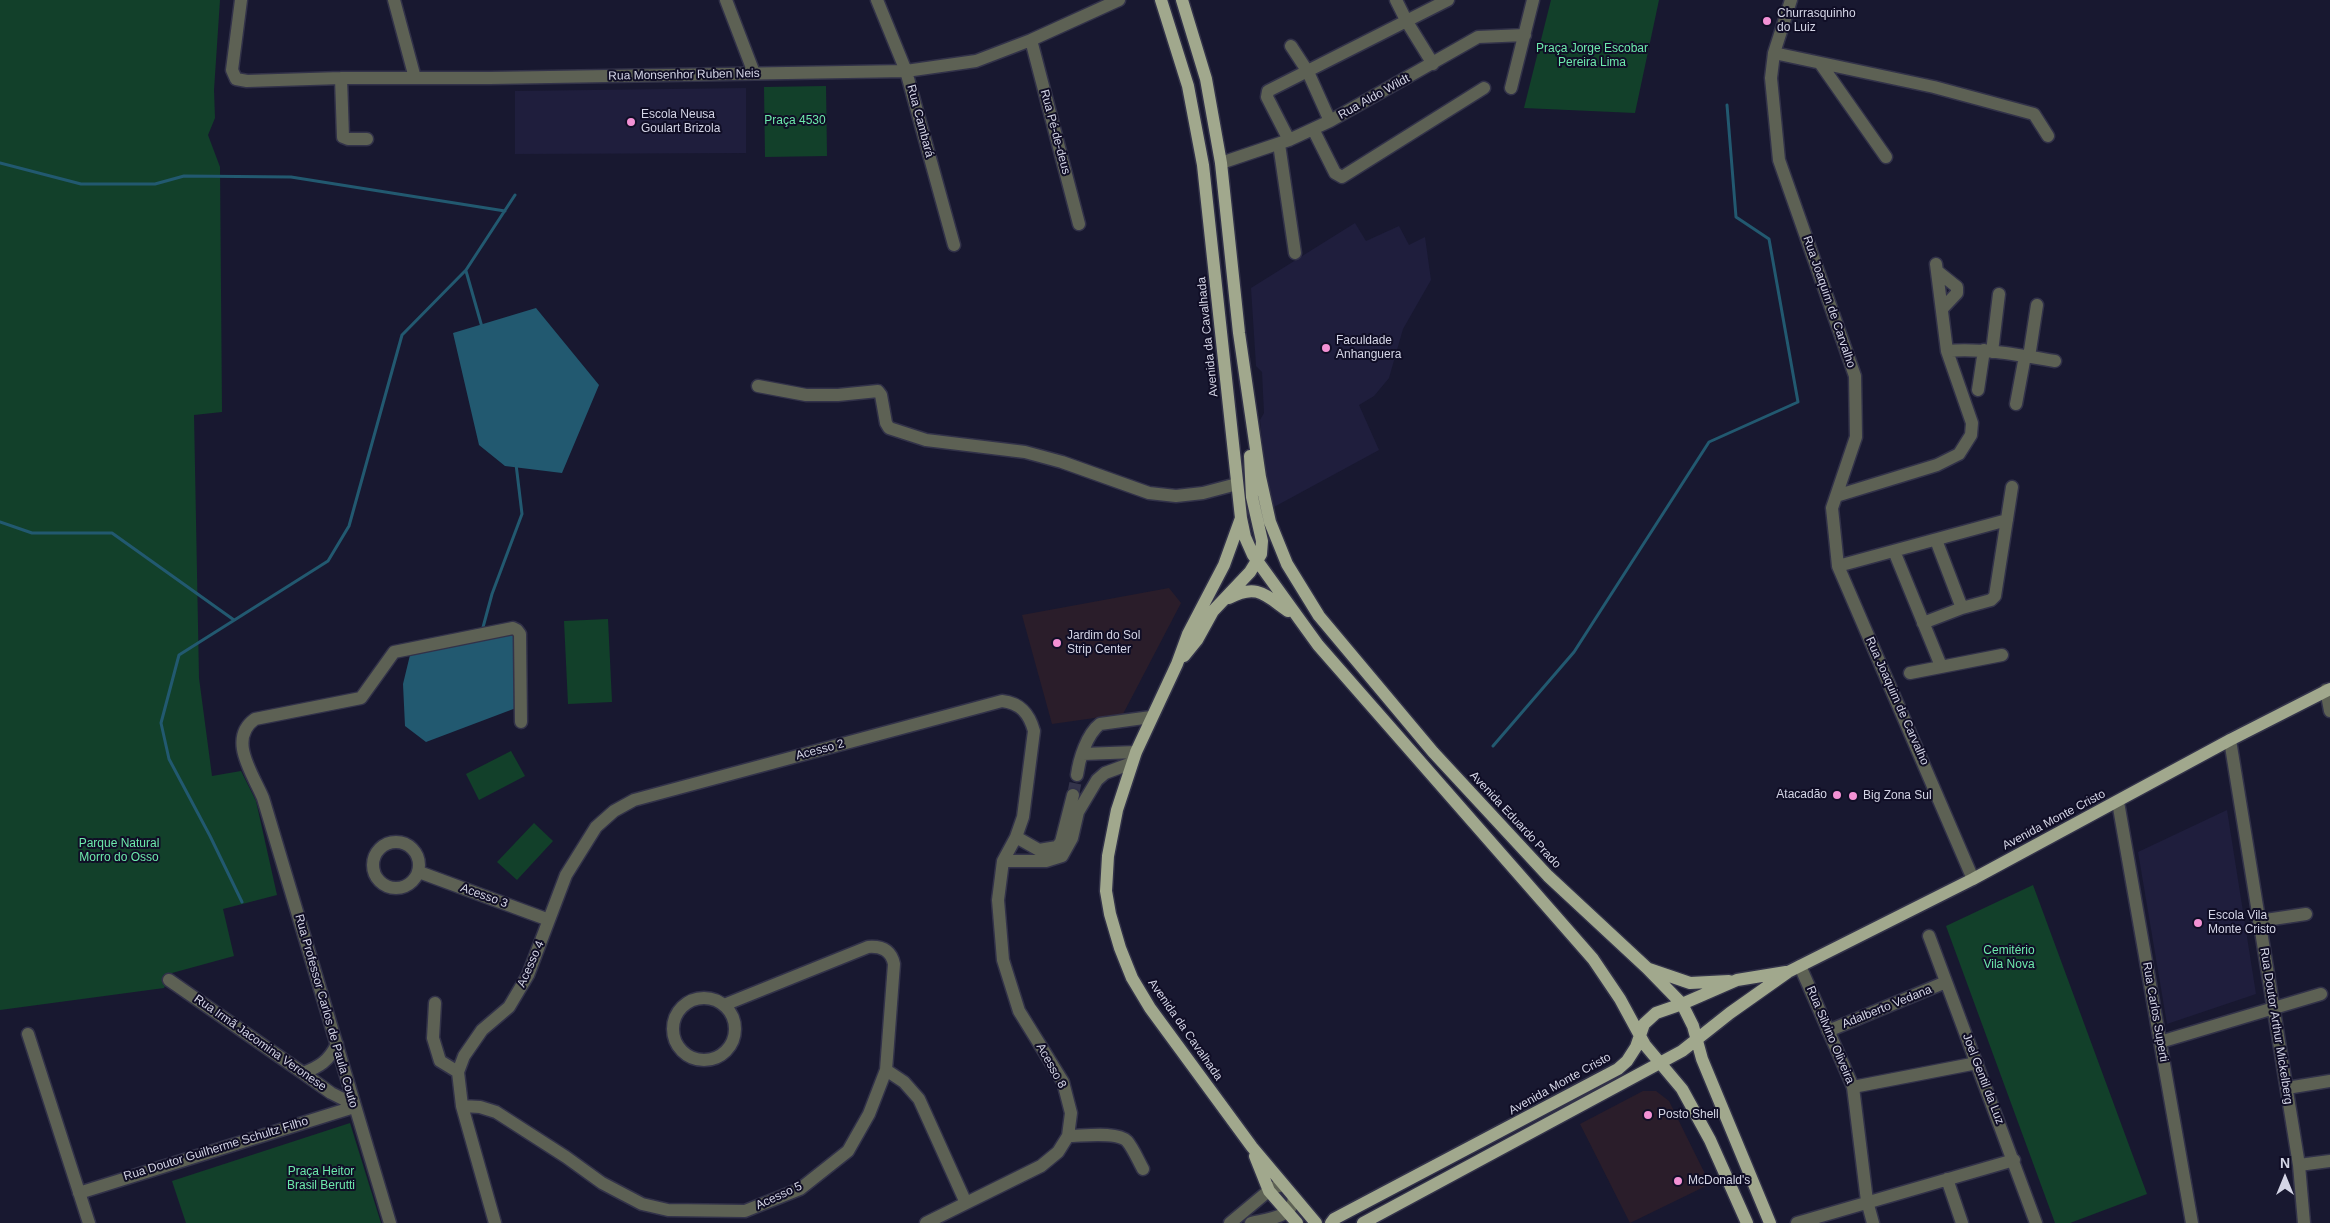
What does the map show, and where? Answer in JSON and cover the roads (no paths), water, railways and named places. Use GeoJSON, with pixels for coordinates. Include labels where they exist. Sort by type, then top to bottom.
{"type":"FeatureCollection","features":[{"type":"Feature","properties":{"kind":"main road","name":"Avenida da Cavalhada"},"geometry":{"type":"LineString","coordinates":[[1160,0],[1188,86],[1203,165],[1241,518],[1224,565],[1188,634],[1177,664],[1151,717],[1134,758],[1117,810],[1108,856],[1106,891],[1110,914],[1120,948],[1132,978],[1150,1008],[1252,1147],[1316,1223]]}},
{"type":"Feature","properties":{"kind":"main road"},"geometry":{"type":"LineString","coordinates":[[1182,0],[1206,80],[1221,163],[1251,428],[1252,497],[1262,541],[1261,554],[1258,561]]}},
{"type":"Feature","properties":{"kind":"main road"},"geometry":{"type":"LineString","coordinates":[[1211,240],[1224,291],[1231,301],[1237,304]]}},
{"type":"Feature","properties":{"kind":"main road"},"geometry":{"type":"LineString","coordinates":[[1223,342],[1230,341],[1235,344],[1248,402]]}},
{"type":"Feature","properties":{"kind":"main road","name":"Avenida Eduardo Prado"},"geometry":{"type":"LineString","coordinates":[[1251,428],[1264,501],[1275,538],[1287,564],[1319,616],[1433,752],[1541,869],[1587,915],[1647,968],[1682,1004],[1696,1038],[1702,1059],[1770,1223]]}},
{"type":"Feature","properties":{"kind":"main road"},"geometry":{"type":"LineString","coordinates":[[1241,518],[1245,537],[1258,561],[1297,618],[1338,670],[1592,959],[1620,999],[1645,1045],[1682,1089],[1710,1140],[1747,1223]]}},
{"type":"Feature","properties":{"kind":"main road","name":"Avenida da Cavalhada"},"geometry":{"type":"LineString","coordinates":[[1177,664],[1197,640],[1213,611],[1258,561]]}},
{"type":"Feature","properties":{"kind":"main road"},"geometry":{"type":"LineString","coordinates":[[1222,601],[1243,590],[1262,593],[1297,618]]}},
{"type":"Feature","properties":{"kind":"main road","name":"Avenida Monte Cristo"},"geometry":{"type":"LineString","coordinates":[[1363,1223],[1640,1075],[1660,1061],[1682,1051],[1696,1038],[1788,972],[1973,879],[2230,740],[2328,690]]}},
{"type":"Feature","properties":{"kind":"main road"},"geometry":{"type":"LineString","coordinates":[[1647,968],[1690,983],[1737,980]]}},
{"type":"Feature","properties":{"kind":"main road","name":"Avenida Monte Cristo"},"geometry":{"type":"LineString","coordinates":[[1331,1223],[1618,1069],[1632,1054],[1644,1024],[1656,1012],[1682,1004],[1737,980],[1788,972]]}},
{"type":"Feature","properties":{"kind":"main road","name":"Avenida da Cavalhada"},"geometry":{"type":"LineString","coordinates":[[1252,1147],[1268,1191],[1294,1220]]}},
{"type":"Feature","properties":{"kind":"main road"},"geometry":{"type":"LineString","coordinates":[[1382,1223],[1397,1206]]}},
{"type":"Feature","properties":{"kind":"street","name":"Rua Monsenhor Ruben Neis"},"geometry":{"type":"LineString","coordinates":[[240,0],[232,70],[236,78],[247,81],[342,78],[906,71],[976,61],[1030,40],[1119,0]]}},
{"type":"Feature","properties":{"kind":"street"},"geometry":{"type":"LineString","coordinates":[[394,0],[415,78]]}},
{"type":"Feature","properties":{"kind":"street"},"geometry":{"type":"LineString","coordinates":[[726,0],[754,73]]}},
{"type":"Feature","properties":{"kind":"street","name":"Rua Cambará"},"geometry":{"type":"LineString","coordinates":[[877,0],[906,71],[954,245]]}},
{"type":"Feature","properties":{"kind":"street"},"geometry":{"type":"LineString","coordinates":[[1396,0],[1433,64]]}},
{"type":"Feature","properties":{"kind":"street"},"geometry":{"type":"LineString","coordinates":[[1295,253],[1284,142],[1267,93],[1448,0]]}},
{"type":"Feature","properties":{"kind":"street"},"geometry":{"type":"LineString","coordinates":[[1511,88],[1534,0]]}},
{"type":"Feature","properties":{"kind":"street","name":"Rua Joaquim de Carvalho"},"geometry":{"type":"LineString","coordinates":[[1791,0],[1774,53],[1771,78],[1779,160],[1855,376],[1856,437],[1832,508],[1838,566],[1973,879]]}},
{"type":"Feature","properties":{"kind":"street","name":"Rua Aldo Wildt"},"geometry":{"type":"LineString","coordinates":[[1221,163],[1284,142],[1330,121],[1480,37],[1525,35]]}},
{"type":"Feature","properties":{"kind":"street","name":"Rua Pé-de-deus"},"geometry":{"type":"LineString","coordinates":[[1030,40],[1078,224]]}},
{"type":"Feature","properties":{"kind":"street"},"geometry":{"type":"LineString","coordinates":[[1291,46],[1308,72],[1330,121]]}},
{"type":"Feature","properties":{"kind":"street"},"geometry":{"type":"LineString","coordinates":[[1774,53],[1934,87],[2034,114],[2048,136]]}},
{"type":"Feature","properties":{"kind":"street"},"geometry":{"type":"LineString","coordinates":[[1820,63],[1886,157]]}},
{"type":"Feature","properties":{"kind":"street"},"geometry":{"type":"LineString","coordinates":[[342,78],[343,137],[348,140],[367,140]]}},
{"type":"Feature","properties":{"kind":"street"},"geometry":{"type":"LineString","coordinates":[[1312,129],[1335,174],[1342,177],[1484,88]]}},
{"type":"Feature","properties":{"kind":"street"},"geometry":{"type":"LineString","coordinates":[[1836,496],[1937,465],[1959,454],[1971,435],[1972,423],[1947,352],[1936,268],[1958,287],[1958,293],[1942,309]]}},
{"type":"Feature","properties":{"kind":"street"},"geometry":{"type":"LineString","coordinates":[[1978,390],[1999,294]]}},
{"type":"Feature","properties":{"kind":"street"},"geometry":{"type":"LineString","coordinates":[[2016,404],[2037,305]]}},
{"type":"Feature","properties":{"kind":"street"},"geometry":{"type":"LineString","coordinates":[[1947,352],[1969,349],[2055,361]]}},
{"type":"Feature","properties":{"kind":"street"},"geometry":{"type":"LineString","coordinates":[[758,386],[806,394],[878,391],[882,395],[886,423],[889,428],[895,431],[926,440],[1025,452],[1062,462],[1149,493],[1176,496],[1194,494],[1237,484]]}},
{"type":"Feature","properties":{"kind":"street"},"geometry":{"type":"LineString","coordinates":[[1923,623],[1962,608],[1991,600],[1995,596],[2012,487]]}},
{"type":"Feature","properties":{"kind":"street"},"geometry":{"type":"LineString","coordinates":[[1838,566],[2007,520]]}},
{"type":"Feature","properties":{"kind":"street"},"geometry":{"type":"LineString","coordinates":[[1936,540],[1962,608]]}},
{"type":"Feature","properties":{"kind":"street"},"geometry":{"type":"LineString","coordinates":[[1894,551],[1941,666]]}},
{"type":"Feature","properties":{"kind":"street","name":"Rua Professor Carlos de Paula Couto"},"geometry":{"type":"LineString","coordinates":[[390,1223],[263,798],[242,749],[243,732],[248,724],[255,719],[362,698],[396,652],[512,628],[520,634],[521,722]]}},
{"type":"Feature","properties":{"kind":"street"},"geometry":{"type":"LineString","coordinates":[[1910,673],[2002,655]]}},
{"type":"Feature","properties":{"kind":"street"},"geometry":{"type":"LineString","coordinates":[[2328,690],[2330,711]]}},
{"type":"Feature","properties":{"kind":"street","name":"Acesso 2"},"geometry":{"type":"LineString","coordinates":[[549,920],[566,875],[596,827],[614,810],[634,800],[1002,701],[1014,703],[1024,710],[1030,719],[1034,731],[1022,817],[1016,837]]}},
{"type":"Feature","properties":{"kind":"street"},"geometry":{"type":"LineString","coordinates":[[1077,775],[1091,734],[1100,724],[1151,717]]}},
{"type":"Feature","properties":{"kind":"street","name":"Rua Doutor Arthur Mickelberg"},"geometry":{"type":"LineString","coordinates":[[2230,740],[2299,1166],[2304,1223]]}},
{"type":"Feature","properties":{"kind":"street"},"geometry":{"type":"LineString","coordinates":[[1083,754],[1134,758]]}},
{"type":"Feature","properties":{"kind":"street"},"geometry":{"type":"LineString","coordinates":[[1003,861],[1046,861],[1062,856],[1072,838],[1078,812],[1098,780],[1106,773],[1134,758]]}},
{"type":"Feature","properties":{"kind":"street"},"geometry":{"type":"LineString","coordinates":[[1016,837],[1039,850],[1050,850],[1057,847],[1073,795]]}},
{"type":"Feature","properties":{"kind":"street","name":"Rua Carlos Superti"},"geometry":{"type":"LineString","coordinates":[[2118,802],[2192,1223]]}},
{"type":"Feature","properties":{"kind":"street","name":"Acesso 8"},"geometry":{"type":"LineString","coordinates":[[1016,837],[1003,861],[998,900],[1003,960],[1019,1011],[1063,1082],[1071,1113],[1068,1136]]}},
{"type":"Feature","properties":{"kind":"street","name":"Acesso 3"},"geometry":{"type":"LineString","coordinates":[[419,872],[549,920]]}},
{"type":"Feature","properties":{"kind":"street"},"geometry":{"type":"LineString","coordinates":[[2259,921],[2306,914]]}},
{"type":"Feature","properties":{"kind":"street","name":"Acesso 4"},"geometry":{"type":"LineString","coordinates":[[458,1072],[464,1056],[482,1030],[509,1007],[528,975],[549,920]]}},
{"type":"Feature","properties":{"kind":"street","name":"Joel Gentil da Luz"},"geometry":{"type":"LineString","coordinates":[[1929,936],[2036,1223]]}},
{"type":"Feature","properties":{"kind":"street","name":"Acesso 5"},"geometry":{"type":"LineString","coordinates":[[462,1106],[496,1112],[566,1157],[602,1183],[642,1204],[668,1210],[745,1211],[800,1189],[848,1152],[869,1114],[886,1070],[894,964],[892,956],[886,950],[877,946],[868,947],[724,1004]]}},
{"type":"Feature","properties":{"kind":"street","name":"Rua Silvino Oliveira"},"geometry":{"type":"LineString","coordinates":[[1800,966],[1853,1087],[1867,1201],[1873,1223]]}},
{"type":"Feature","properties":{"kind":"street","name":"Rua Irmã Jacomina Veronese"},"geometry":{"type":"LineString","coordinates":[[169,980],[331,1092],[354,1105]]}},
{"type":"Feature","properties":{"kind":"street","name":"Adalberto Vedana"},"geometry":{"type":"LineString","coordinates":[[1828,1031],[1946,982]]}},
{"type":"Feature","properties":{"kind":"street"},"geometry":{"type":"LineString","coordinates":[[2160,1042],[2321,994]]}},
{"type":"Feature","properties":{"kind":"street"},"geometry":{"type":"LineString","coordinates":[[706,998],[724,1004],[731,1012],[735,1028],[731,1043],[725,1052],[705,1059],[694,1058],[685,1053],[678,1045],[674,1036],[673,1026],[680,1009],[688,1002],[706,998]]}},
{"type":"Feature","properties":{"kind":"street"},"geometry":{"type":"LineString","coordinates":[[435,1003],[433,1038],[440,1060],[458,1072],[462,1106],[495,1223]]}},
{"type":"Feature","properties":{"kind":"street"},"geometry":{"type":"LineString","coordinates":[[28,1034],[89,1223]]}},
{"type":"Feature","properties":{"kind":"street"},"geometry":{"type":"LineString","coordinates":[[303,1073],[324,1064],[332,1055],[337,1044]]}},
{"type":"Feature","properties":{"kind":"street"},"geometry":{"type":"LineString","coordinates":[[1853,1087],[1977,1063]]}},
{"type":"Feature","properties":{"kind":"street"},"geometry":{"type":"LineString","coordinates":[[886,1070],[904,1082],[919,1099],[966,1203]]}},
{"type":"Feature","properties":{"kind":"street"},"geometry":{"type":"LineString","coordinates":[[2287,1088],[2330,1081]]}},
{"type":"Feature","properties":{"kind":"street","name":"Rua Doutor Guilherme Schultz Filho"},"geometry":{"type":"LineString","coordinates":[[79,1193],[354,1105]]}},
{"type":"Feature","properties":{"kind":"street"},"geometry":{"type":"LineString","coordinates":[[926,1223],[1041,1166],[1058,1152],[1068,1136],[1113,1135],[1122,1137],[1128,1142],[1143,1169]]}},
{"type":"Feature","properties":{"kind":"street"},"geometry":{"type":"LineString","coordinates":[[1797,1223],[1867,1201],[2014,1160]]}},
{"type":"Feature","properties":{"kind":"street"},"geometry":{"type":"LineString","coordinates":[[2299,1166],[2330,1160]]}},
{"type":"Feature","properties":{"kind":"street"},"geometry":{"type":"LineString","coordinates":[[1947,1179],[1962,1223]]}},
{"type":"Feature","properties":{"kind":"street"},"geometry":{"type":"LineString","coordinates":[[1230,1223],[1268,1191],[1283,1184]]}},
{"type":"Feature","properties":{"kind":"street"},"geometry":{"type":"LineString","coordinates":[[1251,1223],[1294,1220],[1292,1208],[1294,1198]]}},
{"type":"Feature","properties":{"kind":"water"},"geometry":{"type":"Polygon","coordinates":[[[536,308],[599,385],[562,473],[505,466],[479,445],[453,333],[536,308]]]}},
{"type":"Feature","properties":{"kind":"water"},"geometry":{"type":"Polygon","coordinates":[[[515,632],[516,708],[426,742],[405,726],[403,684],[410,655],[515,632]]]}},
{"type":"Feature","properties":{"kind":"waterway"},"geometry":{"type":"LineString","coordinates":[[1493,746],[1574,652],[1709,442],[1798,402],[1769,239],[1736,217],[1727,105]]}},
{"type":"Feature","properties":{"kind":"waterway"},"geometry":{"type":"LineString","coordinates":[[0,163],[81,184],[155,184],[184,176],[291,177],[505,211]]}},
{"type":"Feature","properties":{"kind":"waterway"},"geometry":{"type":"LineString","coordinates":[[242,902],[210,836],[169,759],[161,723],[179,655],[328,561],[349,526],[402,335],[466,270],[515,195]]}},
{"type":"Feature","properties":{"kind":"waterway"},"geometry":{"type":"LineString","coordinates":[[466,271],[482,327]]}},
{"type":"Feature","properties":{"kind":"waterway"},"geometry":{"type":"LineString","coordinates":[[482,631],[492,594],[522,514],[516,464]]}},
{"type":"Feature","properties":{"kind":"waterway"},"geometry":{"type":"LineString","coordinates":[[0,522],[32,533],[112,533],[234,620]]}},
{"type":"Feature","properties":{"kind":"tunnel"},"geometry":{"type":"LineString","coordinates":[[1073,795],[1077,775]]}},
{"type":"Feature","properties":{"kind":"place","name":"Churrasquinho do Luiz"},"geometry":{"type":"Point","coordinates":[1767,21]}},
{"type":"Feature","properties":{"kind":"place","name":"Escola Neusa Goulart Brizola"},"geometry":{"type":"Point","coordinates":[631,122]}},
{"type":"Feature","properties":{"kind":"place","name":"Faculdade Anhanguera"},"geometry":{"type":"Point","coordinates":[1326,348]}},
{"type":"Feature","properties":{"kind":"place","name":"Jardim do Sol Strip Center"},"geometry":{"type":"Point","coordinates":[1057,643]}},
{"type":"Feature","properties":{"kind":"place","name":"Atacadão"},"geometry":{"type":"Point","coordinates":[1837,795]}},
{"type":"Feature","properties":{"kind":"place","name":"Big Zona Sul"},"geometry":{"type":"Point","coordinates":[1853,796]}},
{"type":"Feature","properties":{"kind":"place","name":"Escola Vila Monte Cristo"},"geometry":{"type":"Point","coordinates":[2198,923]}},
{"type":"Feature","properties":{"kind":"place","name":"Posto Shell"},"geometry":{"type":"Point","coordinates":[1648,1115]}},
{"type":"Feature","properties":{"kind":"place","name":"McDonald's"},"geometry":{"type":"Point","coordinates":[1678,1181]}},
{"type":"Feature","properties":{"kind":"park label","name":"Praça Jorge Escobar Pereira Lima"},"geometry":{"type":"Point","coordinates":[1592,56]}},
{"type":"Feature","properties":{"kind":"park label","name":"Praça 4530"},"geometry":{"type":"Point","coordinates":[795,121]}},
{"type":"Feature","properties":{"kind":"park label","name":"Parque Natural Morro do Osso"},"geometry":{"type":"Point","coordinates":[119,851]}},
{"type":"Feature","properties":{"kind":"park label","name":"Cemitério Vila Nova"},"geometry":{"type":"Point","coordinates":[2009,958]}},
{"type":"Feature","properties":{"kind":"park label","name":"Praça Heitor Brasil Berutti"},"geometry":{"type":"Point","coordinates":[321,1179]}}]}
